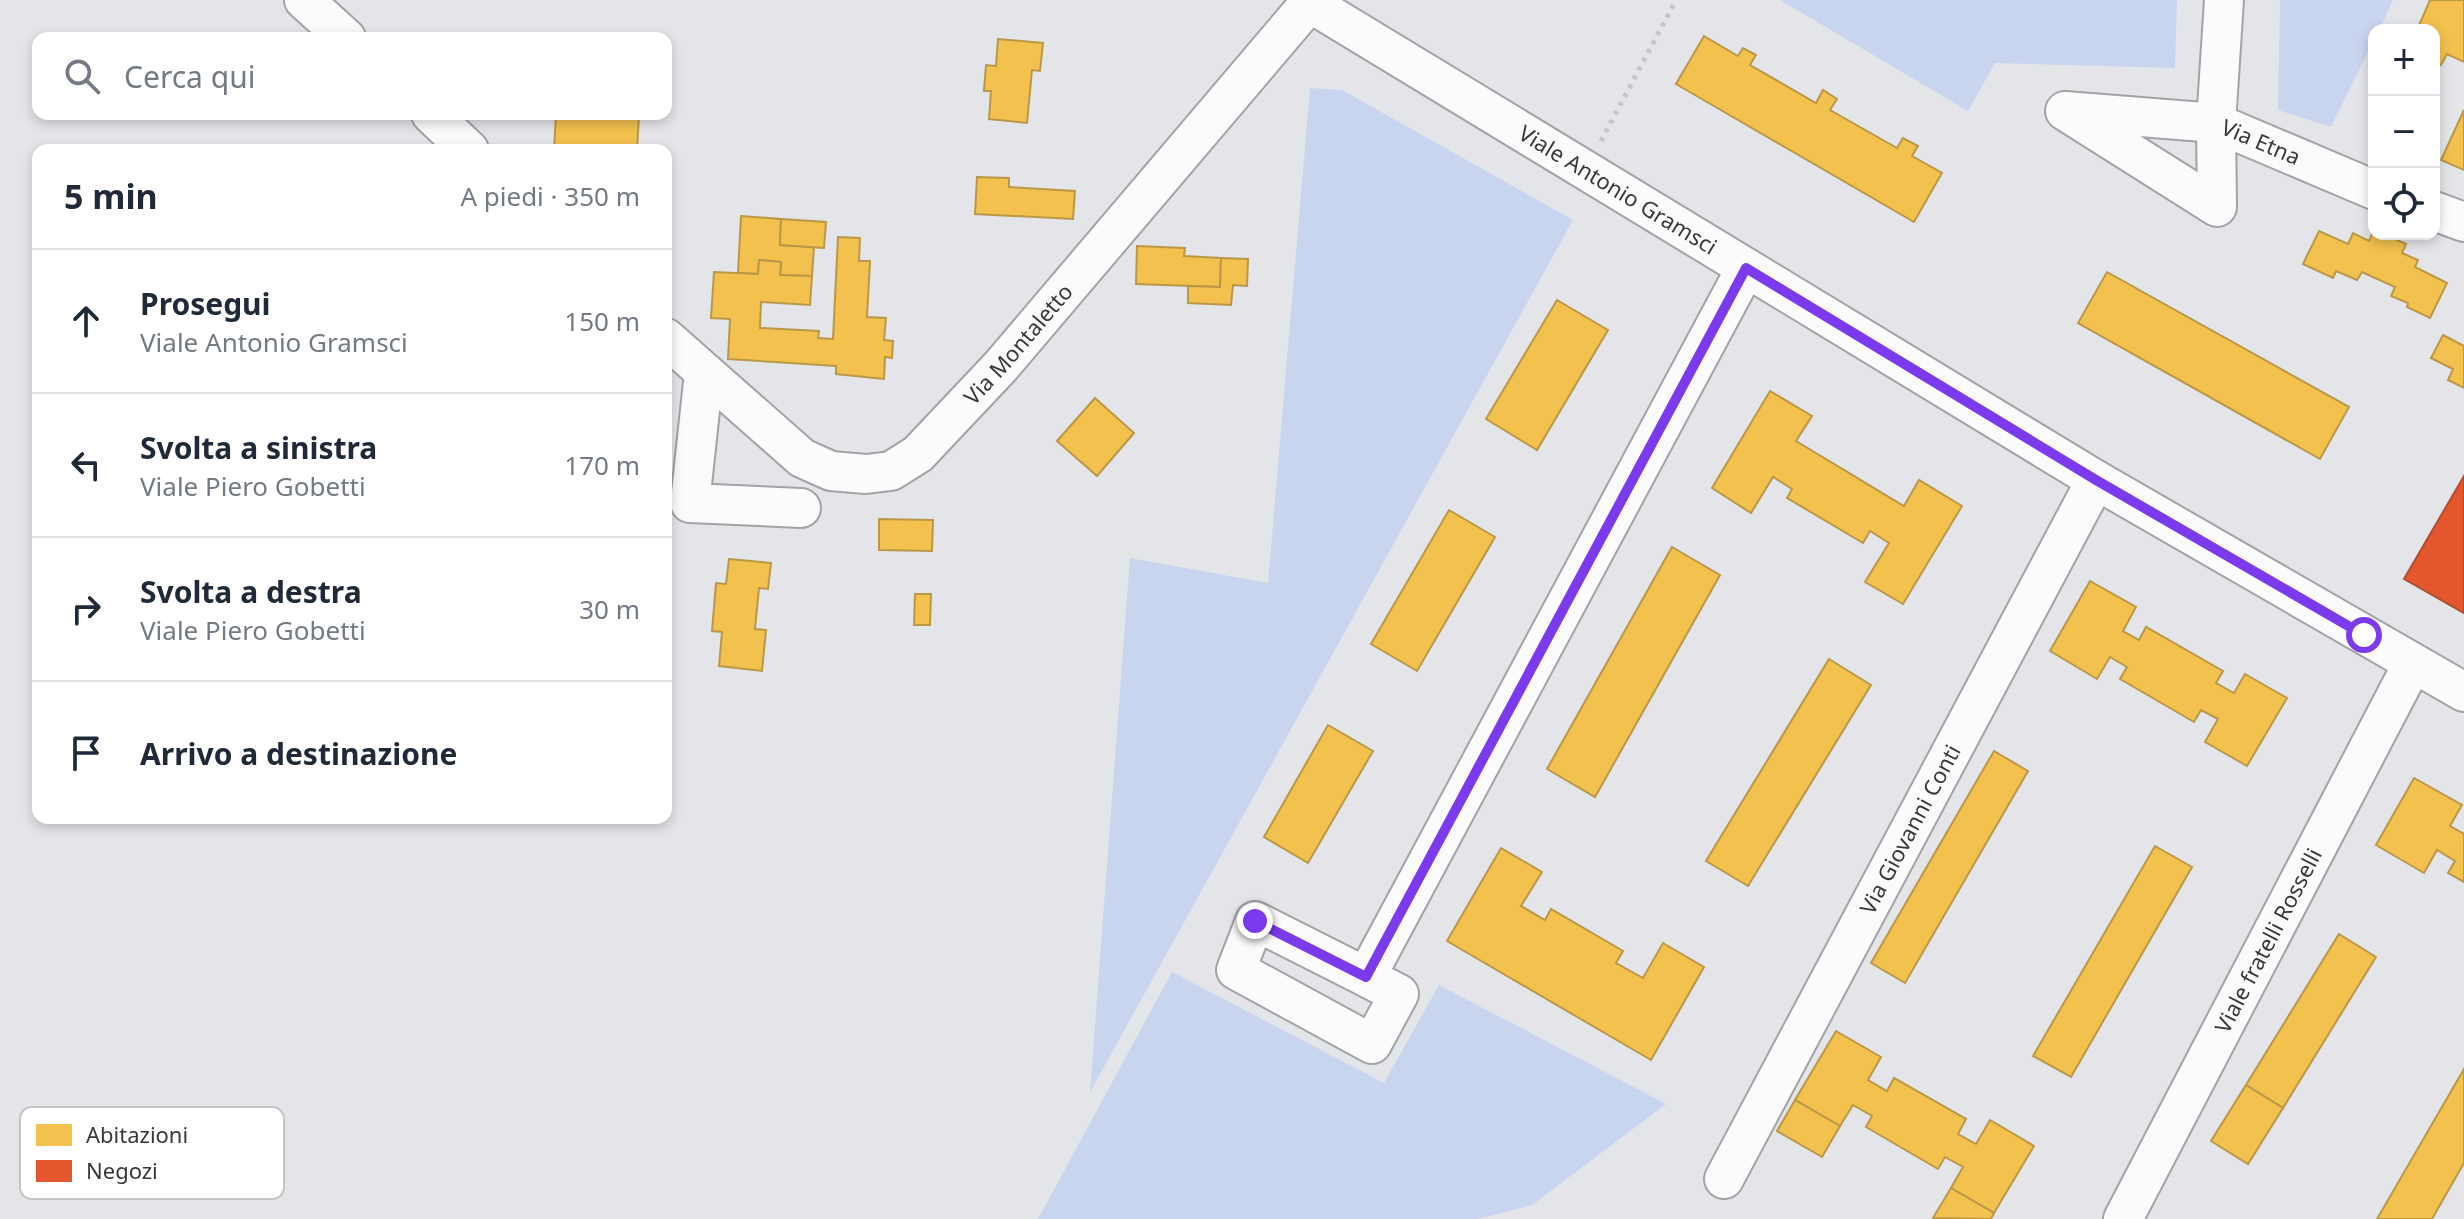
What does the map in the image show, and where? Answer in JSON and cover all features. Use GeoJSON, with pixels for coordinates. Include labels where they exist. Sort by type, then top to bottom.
{"type":"FeatureCollection","features":[{"type":"Feature","properties":{"kind":"street"},"geometry":{"type":"LineString","coordinates":[[304,0],[339,32]]}},
{"type":"Feature","properties":{"kind":"street","name":"Via Etna"},"geometry":{"type":"LineString","coordinates":[[2224,0],[2216,123],[2368,187]]}},
{"type":"Feature","properties":{"kind":"street","name":"Viale Antonio Gramsci"},"geometry":{"type":"LineString","coordinates":[[1311,1],[2096,480],[2464,692]]}},
{"type":"Feature","properties":{"kind":"street","name":"Via Montaletto"},"geometry":{"type":"LineString","coordinates":[[672,344],[802,458],[831,471],[866,474],[891,471],[918,454],[1001,366],[1311,1]]}},
{"type":"Feature","properties":{"kind":"street"},"geometry":{"type":"LineString","coordinates":[[437,120],[463,144]]}},
{"type":"Feature","properties":{"kind":"street"},"geometry":{"type":"LineString","coordinates":[[2440,213],[2464,222]]}},
{"type":"Feature","properties":{"kind":"street"},"geometry":{"type":"LineString","coordinates":[[1366,977],[1746,268]]}},
{"type":"Feature","properties":{"kind":"street"},"geometry":{"type":"LineString","coordinates":[[704,373],[690,503],[801,508]]}},
{"type":"Feature","properties":{"kind":"street","name":"Via Giovanni Conti"},"geometry":{"type":"LineString","coordinates":[[1724,1179],[2096,480]]}},
{"type":"Feature","properties":{"kind":"street","name":"Viale fratelli Rosselli"},"geometry":{"type":"LineString","coordinates":[[2123,1219],[2413,663]]}},
{"type":"Feature","properties":{"kind":"path"},"geometry":{"type":"LineString","coordinates":[[1586,170],[1676,0]]}},
{"type":"Feature","properties":{"kind":"shaded area"},"geometry":{"type":"Polygon","coordinates":[[[1780,0],[2177,0],[2175,68],[1995,63],[1968,111],[1780,0]]]}},
{"type":"Feature","properties":{"kind":"shaded area"},"geometry":{"type":"Polygon","coordinates":[[[2280,0],[2393,0],[2382,24],[2368,24],[2368,52],[2331,127],[2278,110],[2280,0]]]}},
{"type":"Feature","properties":{"kind":"shaded area"},"geometry":{"type":"Polygon","coordinates":[[[1310,88],[1342,90],[1573,220],[1090,1092],[1130,558],[1268,583],[1310,88]]]}},
{"type":"Feature","properties":{"kind":"shaded area"},"geometry":{"type":"Polygon","coordinates":[[[1172,972],[1384,1083],[1439,985],[1666,1104],[1532,1205],[1478,1219],[1038,1219],[1172,972]]]}},
{"type":"Feature","properties":{"kind":"building: Abitazioni"},"geometry":{"type":"Polygon","coordinates":[[[2430,0],[2464,0],[2464,62],[2447,54],[2440,65],[2440,24],[2420,24],[2430,0]]]}},
{"type":"Feature","properties":{"kind":"building: Abitazioni"},"geometry":{"type":"Polygon","coordinates":[[[1704,36],[1738,56],[1743,48],[1756,55],[1750,65],[1816,103],[1823,90],[1837,99],[1830,110],[1897,148],[1903,138],[1918,146],[1912,156],[1942,173],[1914,222],[1676,84],[1704,36]]]}},
{"type":"Feature","properties":{"kind":"building: Abitazioni"},"geometry":{"type":"Polygon","coordinates":[[[998,39],[1043,43],[1040,71],[1032,70],[1027,123],[989,119],[991,91],[984,91],[986,65],[996,66],[998,39]]]}},
{"type":"Feature","properties":{"kind":"building: Abitazioni"},"geometry":{"type":"Polygon","coordinates":[[[2464,110],[2464,170],[2441,160],[2464,110]]]}},
{"type":"Feature","properties":{"kind":"building: Abitazioni"},"geometry":{"type":"Polygon","coordinates":[[[556,120],[639,120],[637,144],[554,144],[556,120]]]}},
{"type":"Feature","properties":{"kind":"building: Abitazioni"},"geometry":{"type":"Polygon","coordinates":[[[977,177],[1009,178],[1009,187],[1075,191],[1073,219],[975,214],[977,177]]]}},
{"type":"Feature","properties":{"kind":"building: Abitazioni"},"geometry":{"type":"Polygon","coordinates":[[[741,216],[781,219],[780,245],[814,247],[812,276],[780,275],[781,262],[759,260],[758,274],[738,273],[741,216]]]}},
{"type":"Feature","properties":{"kind":"building: Abitazioni"},"geometry":{"type":"Polygon","coordinates":[[[781,219],[826,222],[824,248],[780,245],[781,219]]]}},
{"type":"Feature","properties":{"kind":"building: Abitazioni"},"geometry":{"type":"Polygon","coordinates":[[[2319,231],[2348,244],[2353,233],[2369,241],[2397,240],[2406,244],[2402,253],[2418,260],[2415,267],[2447,283],[2430,318],[2391,296],[2395,287],[2362,272],[2357,280],[2336,271],[2333,278],[2303,264],[2319,231]]]}},
{"type":"Feature","properties":{"kind":"building: Abitazioni"},"geometry":{"type":"Polygon","coordinates":[[[838,237],[860,238],[859,261],[870,261],[867,317],[886,318],[884,340],[893,341],[892,358],[885,357],[884,379],[836,374],[836,366],[728,359],[730,319],[711,318],[714,272],[758,274],[759,260],[781,262],[780,275],[812,276],[810,305],[761,302],[760,328],[819,331],[818,338],[833,339],[838,237]]]}},
{"type":"Feature","properties":{"kind":"building: Abitazioni"},"geometry":{"type":"Polygon","coordinates":[[[1137,246],[1185,248],[1184,256],[1221,258],[1220,287],[1136,284],[1137,246]]]}},
{"type":"Feature","properties":{"kind":"building: Abitazioni"},"geometry":{"type":"Polygon","coordinates":[[[1221,258],[1248,259],[1247,286],[1233,285],[1231,305],[1188,303],[1188,286],[1220,287],[1221,258]]]}},
{"type":"Feature","properties":{"kind":"building: Abitazioni"},"geometry":{"type":"Polygon","coordinates":[[[2107,272],[2349,407],[2320,459],[2078,323],[2107,272]]]}},
{"type":"Feature","properties":{"kind":"building: Abitazioni"},"geometry":{"type":"Polygon","coordinates":[[[1557,300],[1608,330],[1537,450],[1486,419],[1557,300]]]}},
{"type":"Feature","properties":{"kind":"building: Abitazioni"},"geometry":{"type":"Polygon","coordinates":[[[2443,335],[2464,346],[2464,388],[2448,380],[2453,369],[2431,358],[2443,335]]]}},
{"type":"Feature","properties":{"kind":"building: Abitazioni"},"geometry":{"type":"Polygon","coordinates":[[[1770,391],[1812,416],[1796,441],[1904,506],[1919,480],[1962,506],[1903,604],[1865,582],[1889,543],[1870,531],[1863,543],[1787,498],[1792,489],[1773,477],[1751,513],[1712,488],[1770,391]]]}},
{"type":"Feature","properties":{"kind":"building: Abitazioni"},"geometry":{"type":"Polygon","coordinates":[[[1095,398],[1134,433],[1097,476],[1057,441],[1095,398]]]}},
{"type":"Feature","properties":{"kind":"building: Abitazioni"},"geometry":{"type":"Polygon","coordinates":[[[1449,510],[1495,537],[1417,671],[1371,644],[1449,510]]]}},
{"type":"Feature","properties":{"kind":"building: Abitazioni"},"geometry":{"type":"Polygon","coordinates":[[[879,519],[933,520],[932,551],[879,550],[879,519]]]}},
{"type":"Feature","properties":{"kind":"building: Abitazioni"},"geometry":{"type":"Polygon","coordinates":[[[1672,547],[1720,575],[1595,797],[1547,769],[1672,547]]]}},
{"type":"Feature","properties":{"kind":"building: Abitazioni"},"geometry":{"type":"Polygon","coordinates":[[[729,559],[771,563],[768,589],[759,588],[755,629],[766,630],[762,671],[719,666],[722,632],[712,631],[716,583],[726,584],[729,559]]]}},
{"type":"Feature","properties":{"kind":"building: Abitazioni"},"geometry":{"type":"Polygon","coordinates":[[[2090,581],[2136,607],[2123,631],[2139,640],[2146,627],[2223,671],[2216,683],[2234,693],[2245,674],[2287,698],[2247,766],[2205,742],[2218,719],[2201,710],[2194,722],[2120,679],[2127,667],[2110,657],[2097,679],[2050,651],[2090,581]]]}},
{"type":"Feature","properties":{"kind":"building: Abitazioni"},"geometry":{"type":"Polygon","coordinates":[[[915,594],[931,594],[930,625],[914,625],[915,594]]]}},
{"type":"Feature","properties":{"kind":"building: Abitazioni"},"geometry":{"type":"Polygon","coordinates":[[[1829,659],[1871,685],[1748,886],[1706,861],[1829,659]]]}},
{"type":"Feature","properties":{"kind":"building: Abitazioni"},"geometry":{"type":"Polygon","coordinates":[[[1328,725],[1373,751],[1308,863],[1264,837],[1328,725]]]}},
{"type":"Feature","properties":{"kind":"building: Abitazioni"},"geometry":{"type":"Polygon","coordinates":[[[1994,751],[2028,771],[1905,983],[1871,963],[1994,751]]]}},
{"type":"Feature","properties":{"kind":"building: Abitazioni"},"geometry":{"type":"Polygon","coordinates":[[[2414,778],[2462,805],[2450,826],[2464,834],[2464,882],[2448,873],[2455,861],[2437,850],[2424,873],[2376,845],[2414,778]]]}},
{"type":"Feature","properties":{"kind":"building: Abitazioni"},"geometry":{"type":"Polygon","coordinates":[[[2155,846],[2192,867],[2071,1077],[2033,1056],[2155,846]]]}},
{"type":"Feature","properties":{"kind":"building: Abitazioni"},"geometry":{"type":"Polygon","coordinates":[[[1501,848],[1542,872],[1521,906],[1545,920],[1551,909],[1623,951],[1616,963],[1643,978],[1663,943],[1704,967],[1651,1060],[1447,941],[1501,848]]]}},
{"type":"Feature","properties":{"kind":"building: Abitazioni"},"geometry":{"type":"Polygon","coordinates":[[[2339,934],[2376,957],[2283,1108],[2246,1085],[2339,934]]]}},
{"type":"Feature","properties":{"kind":"building: Abitazioni"},"geometry":{"type":"Polygon","coordinates":[[[1836,1031],[1881,1057],[1868,1080],[1887,1091],[1894,1078],[1966,1119],[1958,1134],[1976,1144],[1990,1120],[2034,1146],[1994,1213],[1951,1188],[1963,1167],[1945,1157],[1938,1169],[1866,1127],[1872,1116],[1853,1105],[1840,1126],[1795,1100],[1836,1031]]]}},
{"type":"Feature","properties":{"kind":"building: Abitazioni"},"geometry":{"type":"Polygon","coordinates":[[[2464,1069],[2464,1163],[2432,1219],[2377,1219],[2464,1069]]]}},
{"type":"Feature","properties":{"kind":"building: Abitazioni"},"geometry":{"type":"Polygon","coordinates":[[[2246,1085],[2283,1108],[2248,1164],[2211,1141],[2246,1085]]]}},
{"type":"Feature","properties":{"kind":"building: Abitazioni"},"geometry":{"type":"Polygon","coordinates":[[[1795,1100],[1840,1126],[1822,1157],[1777,1131],[1795,1100]]]}},
{"type":"Feature","properties":{"kind":"building: Abitazioni"},"geometry":{"type":"Polygon","coordinates":[[[1951,1188],[1994,1213],[1991,1219],[1933,1218],[1951,1188]]]}},
{"type":"Feature","properties":{"kind":"building: Negozi"},"geometry":{"type":"Polygon","coordinates":[[[2464,476],[2464,613],[2404,579],[2464,476]]]}},
{"type":"Feature","properties":{"kind":"route"},"geometry":{"type":"LineString","coordinates":[[1255,921],[1366,977],[1746,268],[2096,480],[2364,635]]}}]}
